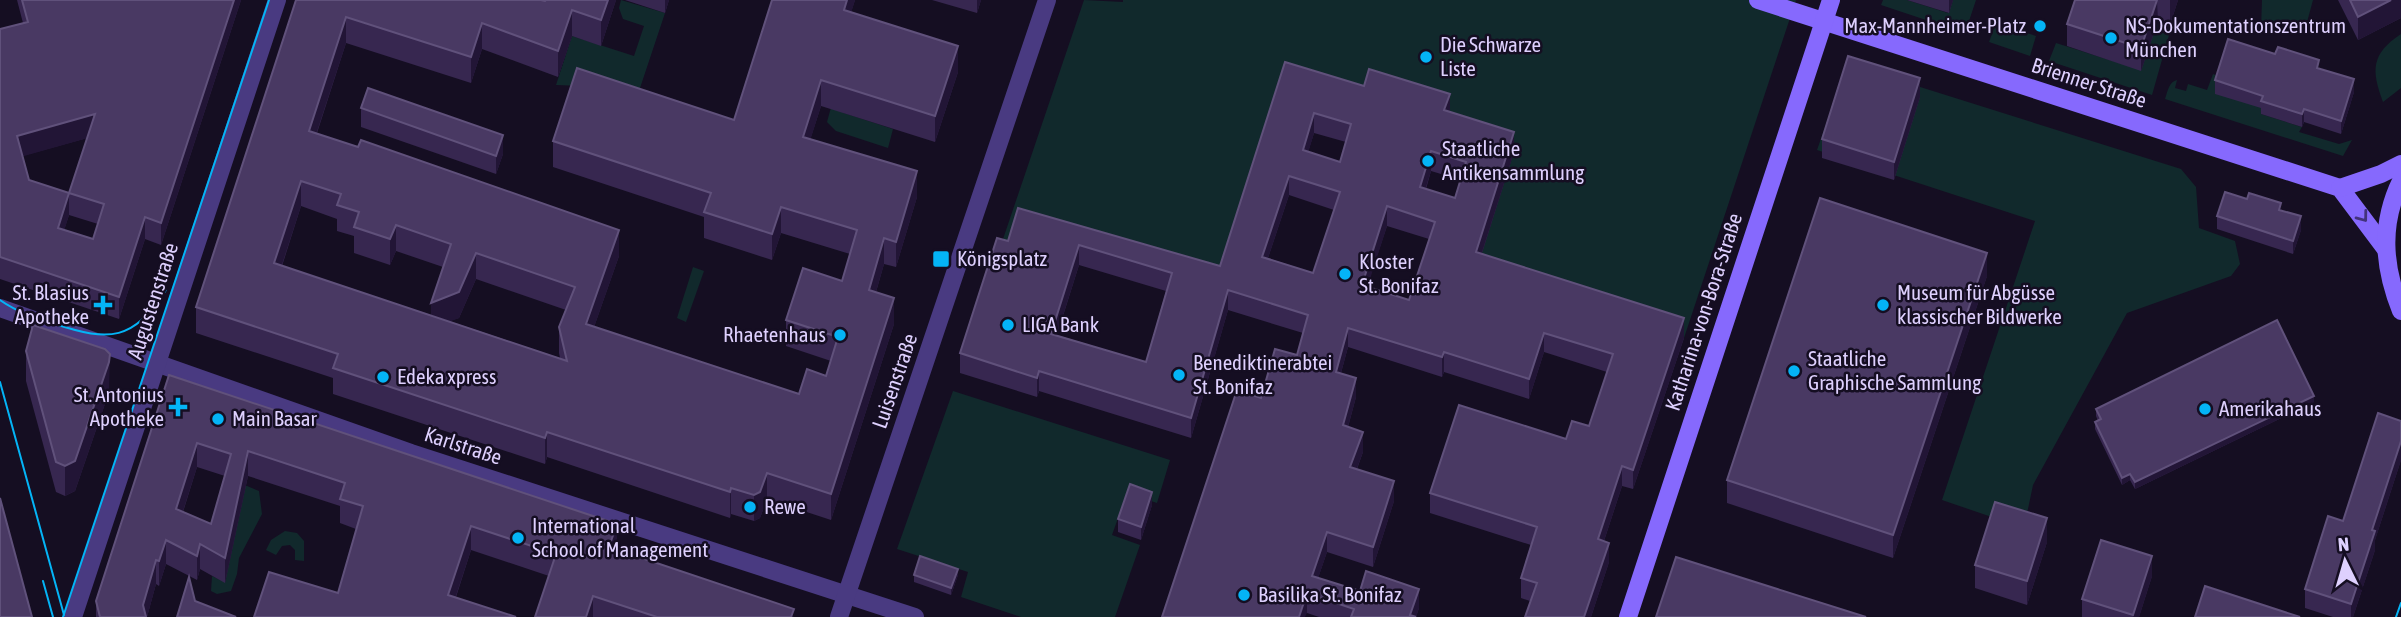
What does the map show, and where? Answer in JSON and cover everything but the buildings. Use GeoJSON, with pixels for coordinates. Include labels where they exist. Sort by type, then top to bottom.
{"type":"FeatureCollection","features":[{"type":"Feature","properties":{"kind":"main road"},"geometry":{"type":"LineString","coordinates":[[1758,0],[1824,21]]}},
{"type":"Feature","properties":{"kind":"main road","name":"Katharina-von-Bora-Straße"},"geometry":{"type":"LineString","coordinates":[[1628,617],[1831,0]]}},
{"type":"Feature","properties":{"kind":"main road","name":"Brienner Straße"},"geometry":{"type":"LineString","coordinates":[[1824,21],[2340,188]]}},
{"type":"Feature","properties":{"kind":"main road"},"geometry":{"type":"LineString","coordinates":[[2385,248],[2340,188],[2401,164]]}},
{"type":"Feature","properties":{"kind":"main road"},"geometry":{"type":"LineString","coordinates":[[2401,181],[2390,208],[2385,248],[2401,311]]}},
{"type":"Feature","properties":{"kind":"street","name":"Augustenstraße"},"geometry":{"type":"LineString","coordinates":[[73,617],[277,0]]}},
{"type":"Feature","properties":{"kind":"street","name":"Luisenstraße"},"geometry":{"type":"LineString","coordinates":[[839,617],[1047,0]]}},
{"type":"Feature","properties":{"kind":"street","name":"Karlstraße"},"geometry":{"type":"LineString","coordinates":[[0,309],[411,453],[915,617]]}},
{"type":"Feature","properties":{"kind":"green space"},"geometry":{"type":"Polygon","coordinates":[[[621,0],[665,13],[635,103],[583,86],[556,85],[572,36],[634,56],[644,26],[623,19],[619,8],[621,0]]]}},
{"type":"Feature","properties":{"kind":"green space","name":"Königsplatz"},"geometry":{"type":"Polygon","coordinates":[[[1084,0],[1796,0],[1684,338],[1476,271],[1514,152],[1285,82],[1222,280],[1002,242],[1084,0]]]}},
{"type":"Feature","properties":{"kind":"green space"},"geometry":{"type":"Polygon","coordinates":[[[1883,0],[1907,0],[1948,13],[1953,0],[1976,0],[1965,33],[1881,5],[1883,0]]]}},
{"type":"Feature","properties":{"kind":"green space"},"geometry":{"type":"Polygon","coordinates":[[[2262,0],[2313,0],[2306,26],[2261,29],[2262,0]]]}},
{"type":"Feature","properties":{"kind":"green space"},"geometry":{"type":"Polygon","coordinates":[[[1996,23],[2036,36],[2030,56],[1989,42],[1996,23]]]}},
{"type":"Feature","properties":{"kind":"green space"},"geometry":{"type":"Polygon","coordinates":[[[2156,24],[2171,28],[2152,95],[2049,61],[2056,43],[2141,70],[2156,24]]]}},
{"type":"Feature","properties":{"kind":"green space"},"geometry":{"type":"Polygon","coordinates":[[[2401,34],[2401,88],[2383,102],[2376,64],[2384,49],[2401,34]]]}},
{"type":"Feature","properties":{"kind":"green space"},"geometry":{"type":"Polygon","coordinates":[[[1847,64],[2181,169],[2196,187],[2199,228],[2235,241],[2240,264],[2231,276],[2127,313],[2033,485],[2024,528],[1942,500],[2035,221],[1817,150],[1847,64]]]}},
{"type":"Feature","properties":{"kind":"green space"},"geometry":{"type":"Polygon","coordinates":[[[2213,74],[2263,109],[2261,114],[2302,127],[2299,132],[2339,144],[2352,140],[2343,156],[2165,99],[2174,81],[2177,80],[2175,88],[2186,91],[2188,84],[2207,90],[2213,74]]]}},
{"type":"Feature","properties":{"kind":"green space"},"geometry":{"type":"Polygon","coordinates":[[[833,100],[844,113],[893,129],[888,148],[836,131],[827,122],[833,100]]]}},
{"type":"Feature","properties":{"kind":"green space"},"geometry":{"type":"Polygon","coordinates":[[[693,267],[704,271],[686,322],[677,318],[693,267]]]}},
{"type":"Feature","properties":{"kind":"green space"},"geometry":{"type":"Polygon","coordinates":[[[953,391],[1170,460],[1157,503],[1127,493],[1112,535],[1140,545],[1115,617],[1021,617],[961,597],[968,572],[897,549],[953,391]]]}},
{"type":"Feature","properties":{"kind":"green space"},"geometry":{"type":"Polygon","coordinates":[[[233,480],[259,491],[262,514],[239,558],[231,591],[217,594],[211,591],[212,576],[225,582],[245,489],[233,480]]]}},
{"type":"Feature","properties":{"kind":"green space"},"geometry":{"type":"Polygon","coordinates":[[[285,531],[297,533],[304,541],[304,561],[295,560],[295,550],[290,545],[282,546],[276,555],[266,550],[271,540],[285,531]]]}},
{"type":"Feature","properties":{"kind":"tram line"},"geometry":{"type":"LineString","coordinates":[[63,617],[269,0]]}},
{"type":"Feature","properties":{"kind":"tram line"},"geometry":{"type":"LineString","coordinates":[[0,300],[48,322],[74,330],[106,335],[131,328],[154,307],[166,290]]}},
{"type":"Feature","properties":{"kind":"tram line"},"geometry":{"type":"LineString","coordinates":[[0,382],[64,615]]}},
{"type":"Feature","properties":{"kind":"tram line"},"geometry":{"type":"LineString","coordinates":[[43,581],[53,617]]}},
{"type":"Feature","properties":{"kind":"tram line"},"geometry":{"type":"LineString","coordinates":[[2396,617],[2401,603]]}},
{"type":"Feature","properties":{"kind":"place","name":"Max-Mannheimer-Platz"},"geometry":{"type":"Point","coordinates":[2040,26]}},
{"type":"Feature","properties":{"kind":"place","name":"NS-Dokumentationszentrum München"},"geometry":{"type":"Point","coordinates":[2111,38]}},
{"type":"Feature","properties":{"kind":"place","name":"Die Schwarze Liste"},"geometry":{"type":"Point","coordinates":[1426,57]}},
{"type":"Feature","properties":{"kind":"place","name":"Staatliche Antikensammlung"},"geometry":{"type":"Point","coordinates":[1428,161]}},
{"type":"Feature","properties":{"kind":"place","name":"Königsplatz"},"geometry":{"type":"Point","coordinates":[941,259]}},
{"type":"Feature","properties":{"kind":"place","name":"Kloster St. Bonifaz"},"geometry":{"type":"Point","coordinates":[1345,274]}},
{"type":"Feature","properties":{"kind":"place","name":"St. Blasius Apotheke"},"geometry":{"type":"Point","coordinates":[103,305]}},
{"type":"Feature","properties":{"kind":"place","name":"Museum für Abgüsse klassischer Bildwerke"},"geometry":{"type":"Point","coordinates":[1883,305]}},
{"type":"Feature","properties":{"kind":"place","name":"LIGA Bank"},"geometry":{"type":"Point","coordinates":[1008,325]}},
{"type":"Feature","properties":{"kind":"place","name":"Rhaetenhaus"},"geometry":{"type":"Point","coordinates":[840,335]}},
{"type":"Feature","properties":{"kind":"place","name":"Staatliche Graphische Sammlung"},"geometry":{"type":"Point","coordinates":[1794,371]}},
{"type":"Feature","properties":{"kind":"place","name":"Benediktinerabtei St. Bonifaz"},"geometry":{"type":"Point","coordinates":[1179,375]}},
{"type":"Feature","properties":{"kind":"place","name":"Edeka xpress"},"geometry":{"type":"Point","coordinates":[383,377]}},
{"type":"Feature","properties":{"kind":"place","name":"St. Antonius Apotheke"},"geometry":{"type":"Point","coordinates":[178,407]}},
{"type":"Feature","properties":{"kind":"place","name":"Amerikahaus"},"geometry":{"type":"Point","coordinates":[2205,409]}},
{"type":"Feature","properties":{"kind":"place","name":"Main Basar"},"geometry":{"type":"Point","coordinates":[218,419]}},
{"type":"Feature","properties":{"kind":"place","name":"Rewe"},"geometry":{"type":"Point","coordinates":[750,507]}},
{"type":"Feature","properties":{"kind":"place","name":"International School of Management"},"geometry":{"type":"Point","coordinates":[518,538]}},
{"type":"Feature","properties":{"kind":"place","name":"Basilika St. Bonifaz"},"geometry":{"type":"Point","coordinates":[1244,595]}}]}
